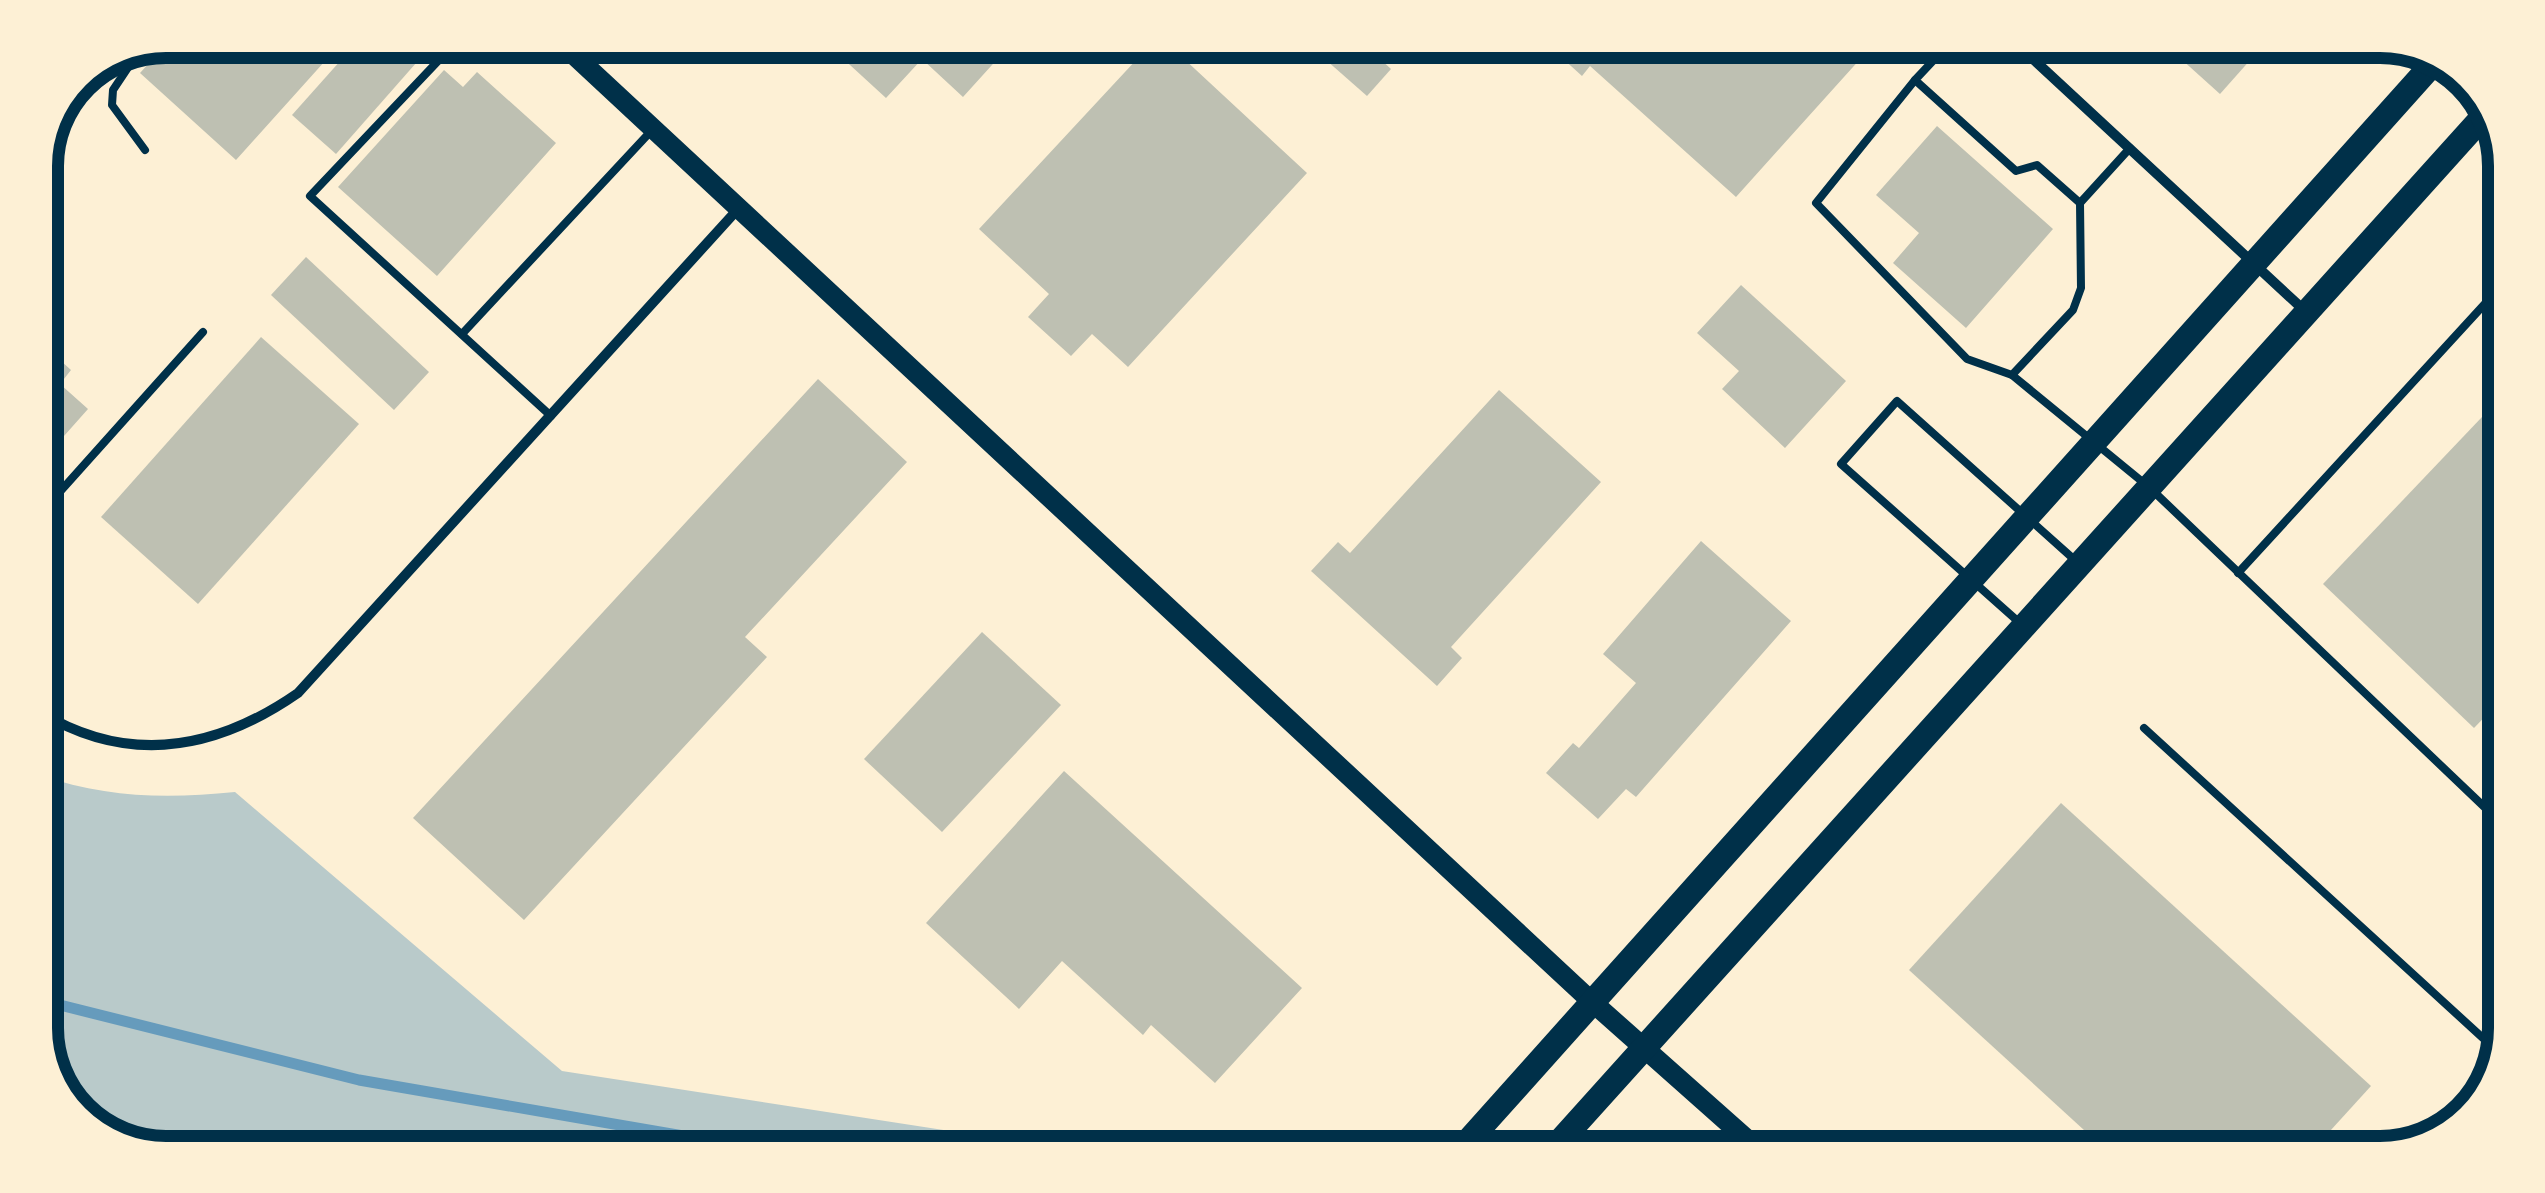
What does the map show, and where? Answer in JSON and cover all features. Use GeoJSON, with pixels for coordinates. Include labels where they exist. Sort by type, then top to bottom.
{"type":"FeatureCollection","features":[{"type":"Feature","properties":{"kind":"main road"},"geometry":{"type":"LineString","coordinates":[[576,57],[1590,1000],[1744,1136]]}},
{"type":"Feature","properties":{"kind":"main road"},"geometry":{"type":"LineString","coordinates":[[1472,1136],[1590,1000],[2028,519],[2428,69]]}},
{"type":"Feature","properties":{"kind":"main road"},"geometry":{"type":"LineString","coordinates":[[1565,1136],[2478,122]]}},
{"type":"Feature","properties":{"kind":"street"},"geometry":{"type":"LineString","coordinates":[[2030,57],[2307,313]]}},
{"type":"Feature","properties":{"kind":"street"},"geometry":{"type":"LineString","coordinates":[[58,723],[132,746],[222,736],[260,720],[298,693],[738,208]]}},
{"type":"Feature","properties":{"kind":"lane"},"geometry":{"type":"LineString","coordinates":[[442,57],[310,196],[551,416]]}},
{"type":"Feature","properties":{"kind":"lane"},"geometry":{"type":"LineString","coordinates":[[1937,57],[1816,203],[1967,359],[2012,375],[2150,488],[2488,810]]}},
{"type":"Feature","properties":{"kind":"lane"},"geometry":{"type":"LineString","coordinates":[[130,63],[113,90],[112,105],[145,150]]}},
{"type":"Feature","properties":{"kind":"lane"},"geometry":{"type":"LineString","coordinates":[[1915,80],[2016,171],[2037,165],[2080,204]]}},
{"type":"Feature","properties":{"kind":"lane"},"geometry":{"type":"LineString","coordinates":[[462,334],[653,130]]}},
{"type":"Feature","properties":{"kind":"lane"},"geometry":{"type":"LineString","coordinates":[[2012,375],[2073,310],[2081,288],[2080,204],[2130,148]]}},
{"type":"Feature","properties":{"kind":"lane"},"geometry":{"type":"LineString","coordinates":[[2238,573],[2487,302]]}},
{"type":"Feature","properties":{"kind":"lane"},"geometry":{"type":"LineString","coordinates":[[58,494],[203,332]]}},
{"type":"Feature","properties":{"kind":"lane"},"geometry":{"type":"LineString","coordinates":[[2024,627],[1841,464],[1897,402],[2080,565]]}},
{"type":"Feature","properties":{"kind":"lane"},"geometry":{"type":"LineString","coordinates":[[2144,728],[2486,1041]]}},
{"type":"Feature","properties":{"kind":"shaded area"},"geometry":{"type":"Polygon","coordinates":[[[58,781],[136,795],[235,792],[562,1071],[982,1136],[165,1136],[124,1127],[89,1104],[72,1082],[61,1056],[58,781]]]}},
{"type":"Feature","properties":{"kind":"building"},"geometry":{"type":"Polygon","coordinates":[[[329,57],[236,160],[140,73],[154,58],[329,57]]]}},
{"type":"Feature","properties":{"kind":"building"},"geometry":{"type":"Polygon","coordinates":[[[344,57],[421,57],[336,154],[292,115],[344,57]]]}},
{"type":"Feature","properties":{"kind":"building"},"geometry":{"type":"Polygon","coordinates":[[[841,57],[999,57],[963,97],[922,59],[886,98],[841,57]]]}},
{"type":"Feature","properties":{"kind":"building"},"geometry":{"type":"Polygon","coordinates":[[[1139,57],[1182,57],[1307,173],[1128,367],[1092,334],[1071,356],[1028,317],[1049,294],[979,229],[1139,57]]]}},
{"type":"Feature","properties":{"kind":"building"},"geometry":{"type":"Polygon","coordinates":[[[1323,57],[1378,57],[1391,69],[1367,96],[1323,57]]]}},
{"type":"Feature","properties":{"kind":"building"},"geometry":{"type":"Polygon","coordinates":[[[1561,57],[1862,57],[1736,197],[1590,66],[1582,76],[1561,57]]]}},
{"type":"Feature","properties":{"kind":"building"},"geometry":{"type":"Polygon","coordinates":[[[2179,57],[2253,57],[2220,94],[2179,57]]]}},
{"type":"Feature","properties":{"kind":"building"},"geometry":{"type":"Polygon","coordinates":[[[444,70],[463,87],[477,72],[556,143],[437,276],[338,187],[444,70]]]}},
{"type":"Feature","properties":{"kind":"building"},"geometry":{"type":"Polygon","coordinates":[[[1937,126],[2053,229],[1966,328],[1893,263],[1919,233],[1876,195],[1937,126]]]}},
{"type":"Feature","properties":{"kind":"building"},"geometry":{"type":"Polygon","coordinates":[[[306,257],[429,372],[394,410],[271,295],[306,257]]]}},
{"type":"Feature","properties":{"kind":"building"},"geometry":{"type":"Polygon","coordinates":[[[1741,285],[1846,381],[1785,448],[1722,389],[1739,371],[1697,333],[1741,285]]]}},
{"type":"Feature","properties":{"kind":"building"},"geometry":{"type":"Polygon","coordinates":[[[261,337],[359,424],[198,604],[101,517],[261,337]]]}},
{"type":"Feature","properties":{"kind":"building"},"geometry":{"type":"Polygon","coordinates":[[[58,358],[71,370],[60,384],[88,409],[58,443],[58,358]]]}},
{"type":"Feature","properties":{"kind":"building"},"geometry":{"type":"Polygon","coordinates":[[[818,379],[907,462],[745,637],[767,657],[524,920],[413,818],[818,379]]]}},
{"type":"Feature","properties":{"kind":"building"},"geometry":{"type":"Polygon","coordinates":[[[1499,390],[1601,482],[1451,647],[1462,658],[1437,686],[1311,571],[1338,542],[1350,553],[1499,390]]]}},
{"type":"Feature","properties":{"kind":"building"},"geometry":{"type":"Polygon","coordinates":[[[2487,411],[2488,714],[2474,728],[2323,584],[2487,411]]]}},
{"type":"Feature","properties":{"kind":"building"},"geometry":{"type":"Polygon","coordinates":[[[1701,541],[1791,621],[1636,797],[1626,789],[1598,819],[1546,773],[1573,743],[1579,748],[1636,683],[1603,654],[1701,541]]]}},
{"type":"Feature","properties":{"kind":"building"},"geometry":{"type":"Polygon","coordinates":[[[982,632],[1061,705],[942,832],[864,759],[982,632]]]}},
{"type":"Feature","properties":{"kind":"building"},"geometry":{"type":"Polygon","coordinates":[[[1064,771],[1302,988],[1215,1083],[1151,1025],[1143,1035],[1062,961],[1019,1009],[926,923],[1064,771]]]}},
{"type":"Feature","properties":{"kind":"building"},"geometry":{"type":"Polygon","coordinates":[[[2061,803],[2371,1086],[2325,1136],[2091,1136],[1909,970],[2061,803]]]}},
{"type":"Feature","properties":{"kind":"waterway"},"geometry":{"type":"LineString","coordinates":[[58,1005],[359,1080],[683,1136]]}}]}
